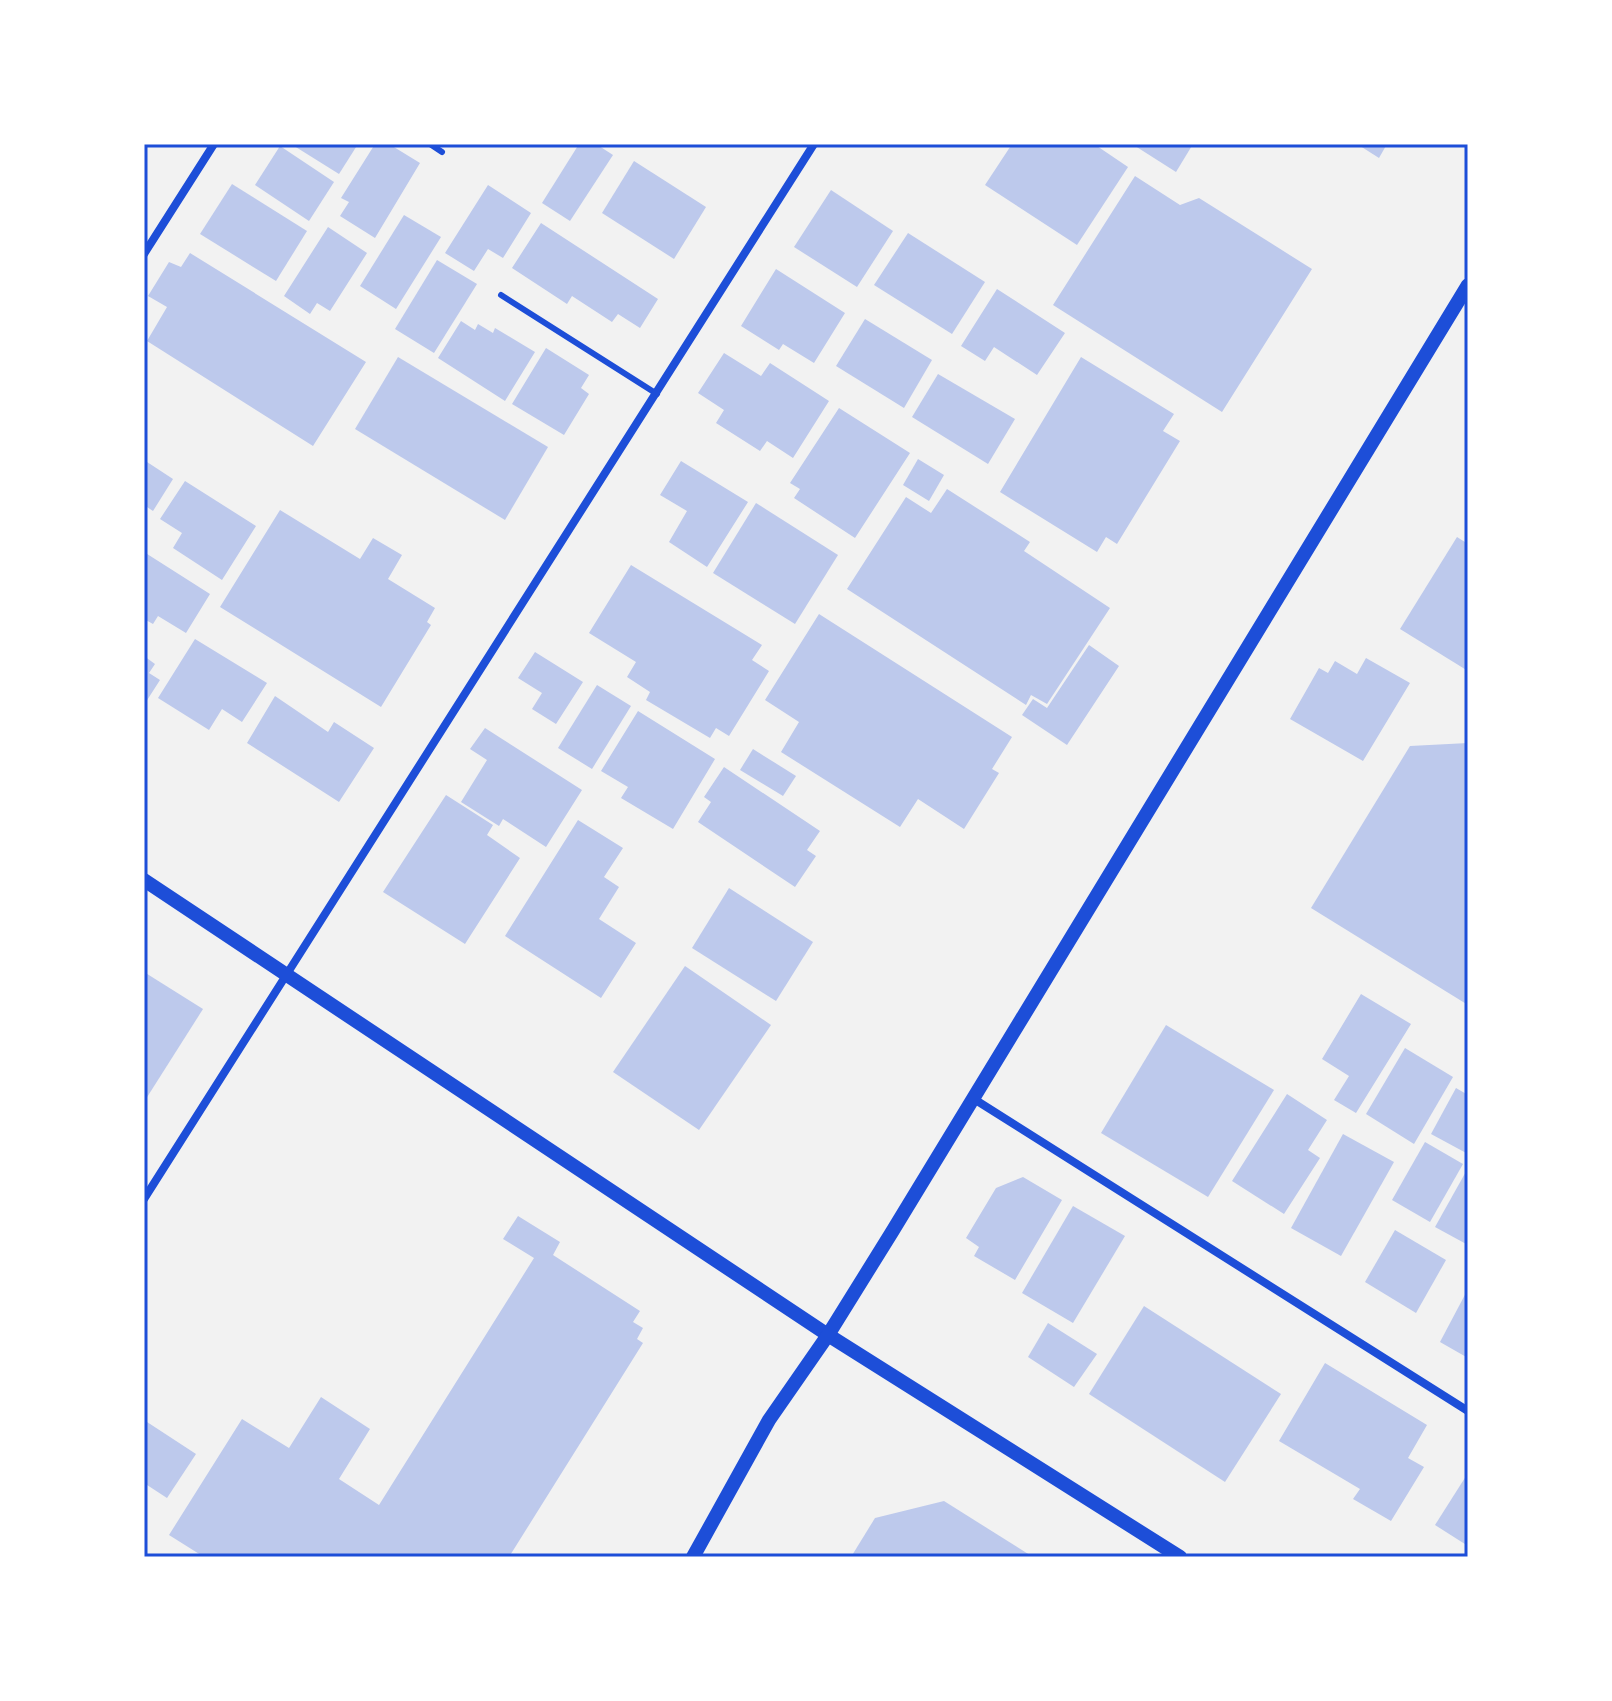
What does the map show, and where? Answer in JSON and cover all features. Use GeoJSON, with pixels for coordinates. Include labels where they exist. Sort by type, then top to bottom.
{"type":"FeatureCollection","features":[{"type":"Feature","properties":{"kind":"street"},"geometry":{"type":"LineString","coordinates":[[144,254],[214,144]]}},
{"type":"Feature","properties":{"kind":"street"},"geometry":{"type":"LineString","coordinates":[[144,1199],[814,144]]}},
{"type":"Feature","properties":{"kind":"street"},"geometry":{"type":"LineString","coordinates":[[693,1557],[769,1420],[828,1335],[974,1099],[1468,285]]}},
{"type":"Feature","properties":{"kind":"street"},"geometry":{"type":"LineString","coordinates":[[144,880],[828,1335],[1180,1557]]}},
{"type":"Feature","properties":{"kind":"street"},"geometry":{"type":"LineString","coordinates":[[974,1099],[1468,1411]]}},
{"type":"Feature","properties":{"kind":"lane"},"geometry":{"type":"LineString","coordinates":[[430,144],[442,152]]}},
{"type":"Feature","properties":{"kind":"lane"},"geometry":{"type":"LineString","coordinates":[[501,295],[657,394]]}},
{"type":"Feature","properties":{"kind":"building"},"geometry":{"type":"Polygon","coordinates":[[[291,144],[358,144],[339,174],[291,144]]]}},
{"type":"Feature","properties":{"kind":"building"},"geometry":{"type":"Polygon","coordinates":[[[375,144],[389,144],[420,163],[375,238],[340,216],[349,202],[341,198],[375,144]]]}},
{"type":"Feature","properties":{"kind":"building"},"geometry":{"type":"Polygon","coordinates":[[[579,144],[596,144],[613,155],[570,221],[542,203],[579,144]]]}},
{"type":"Feature","properties":{"kind":"building"},"geometry":{"type":"Polygon","coordinates":[[[1012,144],[1094,144],[1128,167],[1077,245],[985,185],[1012,144]]]}},
{"type":"Feature","properties":{"kind":"building"},"geometry":{"type":"Polygon","coordinates":[[[1132,144],[1193,144],[1176,172],[1132,144]]]}},
{"type":"Feature","properties":{"kind":"building"},"geometry":{"type":"Polygon","coordinates":[[[1357,144],[1387,144],[1379,158],[1357,144]]]}},
{"type":"Feature","properties":{"kind":"building"},"geometry":{"type":"Polygon","coordinates":[[[280,146],[334,182],[309,221],[255,185],[280,146]]]}},
{"type":"Feature","properties":{"kind":"building"},"geometry":{"type":"Polygon","coordinates":[[[634,161],[706,207],[674,259],[602,213],[634,161]]]}},
{"type":"Feature","properties":{"kind":"building"},"geometry":{"type":"Polygon","coordinates":[[[1135,176],[1180,205],[1199,198],[1312,269],[1222,412],[1053,305],[1135,176]]]}},
{"type":"Feature","properties":{"kind":"building"},"geometry":{"type":"Polygon","coordinates":[[[232,184],[307,231],[276,281],[200,234],[232,184]]]}},
{"type":"Feature","properties":{"kind":"building"},"geometry":{"type":"Polygon","coordinates":[[[488,185],[531,213],[503,258],[488,249],[474,271],[445,253],[488,185]]]}},
{"type":"Feature","properties":{"kind":"building"},"geometry":{"type":"Polygon","coordinates":[[[831,190],[893,231],[857,287],[794,247],[831,190]]]}},
{"type":"Feature","properties":{"kind":"building"},"geometry":{"type":"Polygon","coordinates":[[[404,215],[441,237],[396,309],[360,286],[404,215]]]}},
{"type":"Feature","properties":{"kind":"building"},"geometry":{"type":"Polygon","coordinates":[[[541,223],[658,299],[640,328],[618,314],[612,322],[572,296],[567,304],[512,268],[541,223]]]}},
{"type":"Feature","properties":{"kind":"building"},"geometry":{"type":"Polygon","coordinates":[[[328,227],[367,253],[330,311],[317,303],[310,314],[284,296],[328,227]]]}},
{"type":"Feature","properties":{"kind":"building"},"geometry":{"type":"Polygon","coordinates":[[[908,233],[985,282],[952,334],[874,285],[908,233]]]}},
{"type":"Feature","properties":{"kind":"building"},"geometry":{"type":"Polygon","coordinates":[[[190,253],[366,362],[313,446],[147,341],[167,307],[148,296],[169,262],[181,267],[190,253]]]}},
{"type":"Feature","properties":{"kind":"building"},"geometry":{"type":"Polygon","coordinates":[[[437,260],[477,284],[434,353],[395,329],[437,260]]]}},
{"type":"Feature","properties":{"kind":"building"},"geometry":{"type":"Polygon","coordinates":[[[776,269],[845,313],[814,363],[783,344],[779,350],[741,326],[776,269]]]}},
{"type":"Feature","properties":{"kind":"building"},"geometry":{"type":"Polygon","coordinates":[[[997,289],[1065,333],[1037,375],[994,347],[985,361],[961,346],[997,289]]]}},
{"type":"Feature","properties":{"kind":"building"},"geometry":{"type":"Polygon","coordinates":[[[865,319],[932,360],[904,408],[836,366],[865,319]]]}},
{"type":"Feature","properties":{"kind":"building"},"geometry":{"type":"Polygon","coordinates":[[[461,321],[475,330],[478,324],[493,333],[495,328],[535,352],[505,401],[438,358],[461,321]]]}},
{"type":"Feature","properties":{"kind":"building"},"geometry":{"type":"Polygon","coordinates":[[[546,348],[589,375],[581,388],[589,394],[564,435],[512,404],[546,348]]]}},
{"type":"Feature","properties":{"kind":"building"},"geometry":{"type":"Polygon","coordinates":[[[724,353],[761,376],[770,363],[829,401],[793,458],[767,441],[760,451],[716,423],[724,410],[698,393],[724,353]]]}},
{"type":"Feature","properties":{"kind":"building"},"geometry":{"type":"Polygon","coordinates":[[[398,357],[548,447],[505,520],[355,429],[398,357]]]}},
{"type":"Feature","properties":{"kind":"building"},"geometry":{"type":"Polygon","coordinates":[[[1081,357],[1174,414],[1163,431],[1180,441],[1117,544],[1106,537],[1097,552],[1000,492],[1081,357]]]}},
{"type":"Feature","properties":{"kind":"building"},"geometry":{"type":"Polygon","coordinates":[[[938,374],[1015,419],[988,464],[912,417],[938,374]]]}},
{"type":"Feature","properties":{"kind":"building"},"geometry":{"type":"Polygon","coordinates":[[[839,408],[910,453],[855,538],[794,498],[800,489],[790,483],[839,408]]]}},
{"type":"Feature","properties":{"kind":"building"},"geometry":{"type":"Polygon","coordinates":[[[918,459],[944,475],[929,501],[903,485],[918,459]]]}},
{"type":"Feature","properties":{"kind":"building"},"geometry":{"type":"Polygon","coordinates":[[[144,460],[173,479],[153,511],[144,505],[144,460]]]}},
{"type":"Feature","properties":{"kind":"building"},"geometry":{"type":"Polygon","coordinates":[[[681,461],[748,502],[707,567],[669,542],[687,511],[660,495],[681,461]]]}},
{"type":"Feature","properties":{"kind":"building"},"geometry":{"type":"Polygon","coordinates":[[[185,481],[256,526],[222,580],[173,548],[182,533],[160,519],[185,481]]]}},
{"type":"Feature","properties":{"kind":"building"},"geometry":{"type":"Polygon","coordinates":[[[947,489],[1030,542],[1024,551],[1110,608],[1047,704],[1031,695],[1026,705],[847,589],[906,497],[931,513],[947,489]]]}},
{"type":"Feature","properties":{"kind":"building"},"geometry":{"type":"Polygon","coordinates":[[[756,503],[838,555],[795,624],[713,573],[756,503]]]}},
{"type":"Feature","properties":{"kind":"building"},"geometry":{"type":"Polygon","coordinates":[[[280,510],[360,559],[373,538],[402,555],[388,579],[435,608],[427,622],[431,625],[381,707],[220,607],[280,510]]]}},
{"type":"Feature","properties":{"kind":"building"},"geometry":{"type":"Polygon","coordinates":[[[1457,537],[1468,544],[1468,671],[1400,629],[1457,537]]]}},
{"type":"Feature","properties":{"kind":"building"},"geometry":{"type":"Polygon","coordinates":[[[144,552],[210,594],[186,633],[158,616],[153,624],[144,619],[144,552]]]}},
{"type":"Feature","properties":{"kind":"building"},"geometry":{"type":"Polygon","coordinates":[[[631,565],[762,645],[752,660],[769,671],[729,736],[716,728],[710,738],[646,700],[650,692],[627,677],[636,662],[589,633],[631,565]]]}},
{"type":"Feature","properties":{"kind":"building"},"geometry":{"type":"Polygon","coordinates":[[[819,614],[1012,737],[992,769],[999,773],[964,829],[918,799],[900,827],[781,752],[799,722],[765,700],[819,614]]]}},
{"type":"Feature","properties":{"kind":"building"},"geometry":{"type":"Polygon","coordinates":[[[195,639],[267,683],[242,722],[222,709],[209,730],[158,698],[195,639]]]}},
{"type":"Feature","properties":{"kind":"building"},"geometry":{"type":"Polygon","coordinates":[[[1089,645],[1119,666],[1067,745],[1022,715],[1033,699],[1047,708],[1089,645]]]}},
{"type":"Feature","properties":{"kind":"building"},"geometry":{"type":"Polygon","coordinates":[[[535,652],[583,682],[556,724],[532,709],[542,693],[518,678],[535,652]]]}},
{"type":"Feature","properties":{"kind":"building"},"geometry":{"type":"Polygon","coordinates":[[[144,656],[155,664],[149,673],[160,680],[144,705],[144,656]]]}},
{"type":"Feature","properties":{"kind":"building"},"geometry":{"type":"Polygon","coordinates":[[[1366,658],[1410,683],[1363,761],[1290,719],[1319,668],[1328,673],[1335,661],[1357,674],[1366,658]]]}},
{"type":"Feature","properties":{"kind":"building"},"geometry":{"type":"Polygon","coordinates":[[[597,685],[631,706],[592,769],[558,748],[597,685]]]}},
{"type":"Feature","properties":{"kind":"building"},"geometry":{"type":"Polygon","coordinates":[[[275,696],[328,732],[334,722],[374,748],[339,802],[247,743],[275,696]]]}},
{"type":"Feature","properties":{"kind":"building"},"geometry":{"type":"Polygon","coordinates":[[[638,711],[715,759],[673,829],[621,798],[628,787],[601,771],[638,711]]]}},
{"type":"Feature","properties":{"kind":"building"},"geometry":{"type":"Polygon","coordinates":[[[485,728],[582,790],[546,847],[503,819],[499,826],[461,802],[487,760],[470,749],[485,728]]]}},
{"type":"Feature","properties":{"kind":"building"},"geometry":{"type":"Polygon","coordinates":[[[1468,743],[1468,1005],[1311,908],[1410,746],[1468,743]]]}},
{"type":"Feature","properties":{"kind":"building"},"geometry":{"type":"Polygon","coordinates":[[[753,749],[796,776],[783,796],[740,770],[753,749]]]}},
{"type":"Feature","properties":{"kind":"building"},"geometry":{"type":"Polygon","coordinates":[[[724,767],[820,831],[807,850],[816,856],[795,887],[698,822],[711,802],[704,797],[724,767]]]}},
{"type":"Feature","properties":{"kind":"building"},"geometry":{"type":"Polygon","coordinates":[[[446,795],[493,825],[487,835],[520,858],[465,944],[383,892],[446,795]]]}},
{"type":"Feature","properties":{"kind":"building"},"geometry":{"type":"Polygon","coordinates":[[[578,820],[623,848],[604,877],[619,887],[599,919],[636,943],[601,998],[505,936],[578,820]]]}},
{"type":"Feature","properties":{"kind":"building"},"geometry":{"type":"Polygon","coordinates":[[[729,888],[813,942],[776,1001],[692,948],[729,888]]]}},
{"type":"Feature","properties":{"kind":"building"},"geometry":{"type":"Polygon","coordinates":[[[685,966],[771,1025],[699,1130],[613,1072],[685,966]]]}},
{"type":"Feature","properties":{"kind":"building"},"geometry":{"type":"Polygon","coordinates":[[[144,972],[203,1009],[144,1102],[144,972]]]}},
{"type":"Feature","properties":{"kind":"building"},"geometry":{"type":"Polygon","coordinates":[[[1361,994],[1411,1024],[1356,1113],[1334,1100],[1349,1076],[1322,1059],[1361,994]]]}},
{"type":"Feature","properties":{"kind":"building"},"geometry":{"type":"Polygon","coordinates":[[[1166,1025],[1274,1090],[1208,1197],[1101,1133],[1166,1025]]]}},
{"type":"Feature","properties":{"kind":"building"},"geometry":{"type":"Polygon","coordinates":[[[1405,1048],[1453,1077],[1414,1144],[1366,1114],[1405,1048]]]}},
{"type":"Feature","properties":{"kind":"building"},"geometry":{"type":"Polygon","coordinates":[[[1456,1088],[1468,1095],[1468,1154],[1431,1134],[1456,1088]]]}},
{"type":"Feature","properties":{"kind":"building"},"geometry":{"type":"Polygon","coordinates":[[[1287,1094],[1327,1120],[1308,1150],[1320,1158],[1284,1214],[1232,1181],[1287,1094]]]}},
{"type":"Feature","properties":{"kind":"building"},"geometry":{"type":"Polygon","coordinates":[[[1343,1134],[1394,1162],[1341,1256],[1291,1228],[1343,1134]]]}},
{"type":"Feature","properties":{"kind":"building"},"geometry":{"type":"Polygon","coordinates":[[[1425,1142],[1463,1164],[1430,1222],[1392,1200],[1425,1142]]]}},
{"type":"Feature","properties":{"kind":"building"},"geometry":{"type":"Polygon","coordinates":[[[1468,1168],[1468,1245],[1435,1227],[1468,1168]]]}},
{"type":"Feature","properties":{"kind":"building"},"geometry":{"type":"Polygon","coordinates":[[[1023,1177],[1062,1200],[1015,1280],[974,1256],[979,1247],[966,1238],[996,1188],[1023,1177]]]}},
{"type":"Feature","properties":{"kind":"building"},"geometry":{"type":"Polygon","coordinates":[[[1073,1206],[1125,1236],[1073,1323],[1022,1293],[1073,1206]]]}},
{"type":"Feature","properties":{"kind":"building"},"geometry":{"type":"Polygon","coordinates":[[[518,1216],[560,1242],[553,1255],[640,1311],[633,1322],[643,1328],[637,1339],[643,1343],[509,1557],[204,1557],[169,1535],[242,1419],[289,1448],[321,1397],[370,1429],[339,1479],[379,1505],[534,1258],[503,1239],[518,1216]]]}},
{"type":"Feature","properties":{"kind":"building"},"geometry":{"type":"Polygon","coordinates":[[[1395,1230],[1446,1260],[1416,1313],[1365,1282],[1395,1230]]]}},
{"type":"Feature","properties":{"kind":"building"},"geometry":{"type":"Polygon","coordinates":[[[1468,1289],[1468,1358],[1440,1342],[1468,1289]]]}},
{"type":"Feature","properties":{"kind":"building"},"geometry":{"type":"Polygon","coordinates":[[[1144,1306],[1281,1394],[1225,1482],[1089,1394],[1144,1306]]]}},
{"type":"Feature","properties":{"kind":"building"},"geometry":{"type":"Polygon","coordinates":[[[1048,1323],[1097,1354],[1074,1387],[1028,1357],[1048,1323]]]}},
{"type":"Feature","properties":{"kind":"building"},"geometry":{"type":"Polygon","coordinates":[[[1325,1363],[1427,1425],[1408,1458],[1424,1467],[1391,1521],[1353,1499],[1360,1489],[1279,1441],[1325,1363]]]}},
{"type":"Feature","properties":{"kind":"building"},"geometry":{"type":"Polygon","coordinates":[[[144,1420],[196,1454],[167,1498],[144,1483],[144,1420]]]}},
{"type":"Feature","properties":{"kind":"building"},"geometry":{"type":"Polygon","coordinates":[[[1468,1473],[1468,1546],[1435,1525],[1468,1473]]]}},
{"type":"Feature","properties":{"kind":"building"},"geometry":{"type":"Polygon","coordinates":[[[944,1501],[1033,1557],[851,1557],[875,1518],[944,1501]]]}}]}
